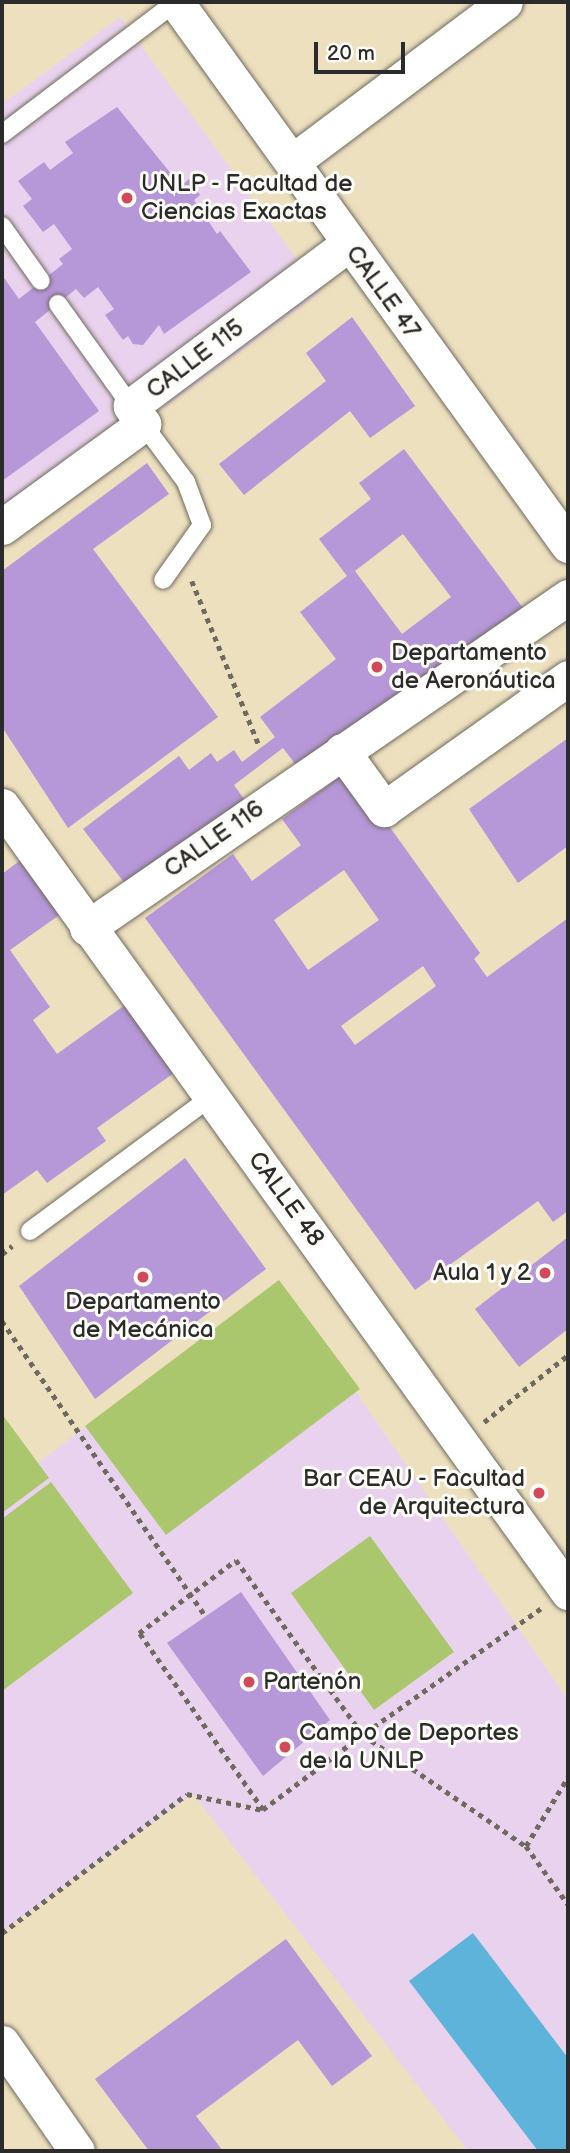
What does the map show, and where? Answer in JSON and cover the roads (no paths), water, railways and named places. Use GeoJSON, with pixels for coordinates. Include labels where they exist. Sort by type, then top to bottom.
{"type":"FeatureCollection","features":[{"type":"Feature","properties":{"kind":"street","name":"CALLE 47"},"geometry":{"type":"LineString","coordinates":[[176,2],[348,244],[568,545]]}},
{"type":"Feature","properties":{"kind":"street"},"geometry":{"type":"LineString","coordinates":[[292,162],[505,2]]}},
{"type":"Feature","properties":{"kind":"street","name":"CALLE 115"},"geometry":{"type":"LineString","coordinates":[[2,527],[348,244]]}},
{"type":"Feature","properties":{"kind":"street","name":"CALLE 116"},"geometry":{"type":"LineString","coordinates":[[87,928],[568,597]]}},
{"type":"Feature","properties":{"kind":"street"},"geometry":{"type":"LineString","coordinates":[[342,751],[384,809],[568,678]]}},
{"type":"Feature","properties":{"kind":"street","name":"CALLE 48"},"geometry":{"type":"LineString","coordinates":[[2,806],[87,928],[462,1439],[568,1591]]}},
{"type":"Feature","properties":{"kind":"street"},"geometry":{"type":"LineString","coordinates":[[2,2043],[77,2151]]}},
{"type":"Feature","properties":{"kind":"lane"},"geometry":{"type":"LineString","coordinates":[[2,134],[176,2]]}},
{"type":"Feature","properties":{"kind":"lane"},"geometry":{"type":"LineString","coordinates":[[2,226],[41,281]]}},
{"type":"Feature","properties":{"kind":"lane"},"geometry":{"type":"LineString","coordinates":[[58,304],[186,482],[202,525],[163,580]]}},
{"type":"Feature","properties":{"kind":"lane"},"geometry":{"type":"LineString","coordinates":[[30,1231],[211,1097]]}},
{"type":"Feature","properties":{"kind":"water"},"geometry":{"type":"Polygon","coordinates":[[[473,1933],[568,2058],[568,2151],[538,2151],[409,1981],[473,1933]]]}},
{"type":"Feature","properties":{"kind":"place","name":"UNLP - Facultad de Ciencias Exactas"},"geometry":{"type":"Point","coordinates":[127,198]}},
{"type":"Feature","properties":{"kind":"place","name":"Departamento de Aeronáutica"},"geometry":{"type":"Point","coordinates":[377,667]}},
{"type":"Feature","properties":{"kind":"place","name":"Aula 1 y 2"},"geometry":{"type":"Point","coordinates":[545,1273]}},
{"type":"Feature","properties":{"kind":"place","name":"Departamento de Mecánica"},"geometry":{"type":"Point","coordinates":[143,1277]}},
{"type":"Feature","properties":{"kind":"place","name":"Bar CEAU - Facultad de Arquitectura"},"geometry":{"type":"Point","coordinates":[539,1493]}},
{"type":"Feature","properties":{"kind":"place","name":"Partenón"},"geometry":{"type":"Point","coordinates":[249,1682]}},
{"type":"Feature","properties":{"kind":"place","name":"Campo de Deportes de la UNLP"},"geometry":{"type":"Point","coordinates":[285,1747]}}]}
